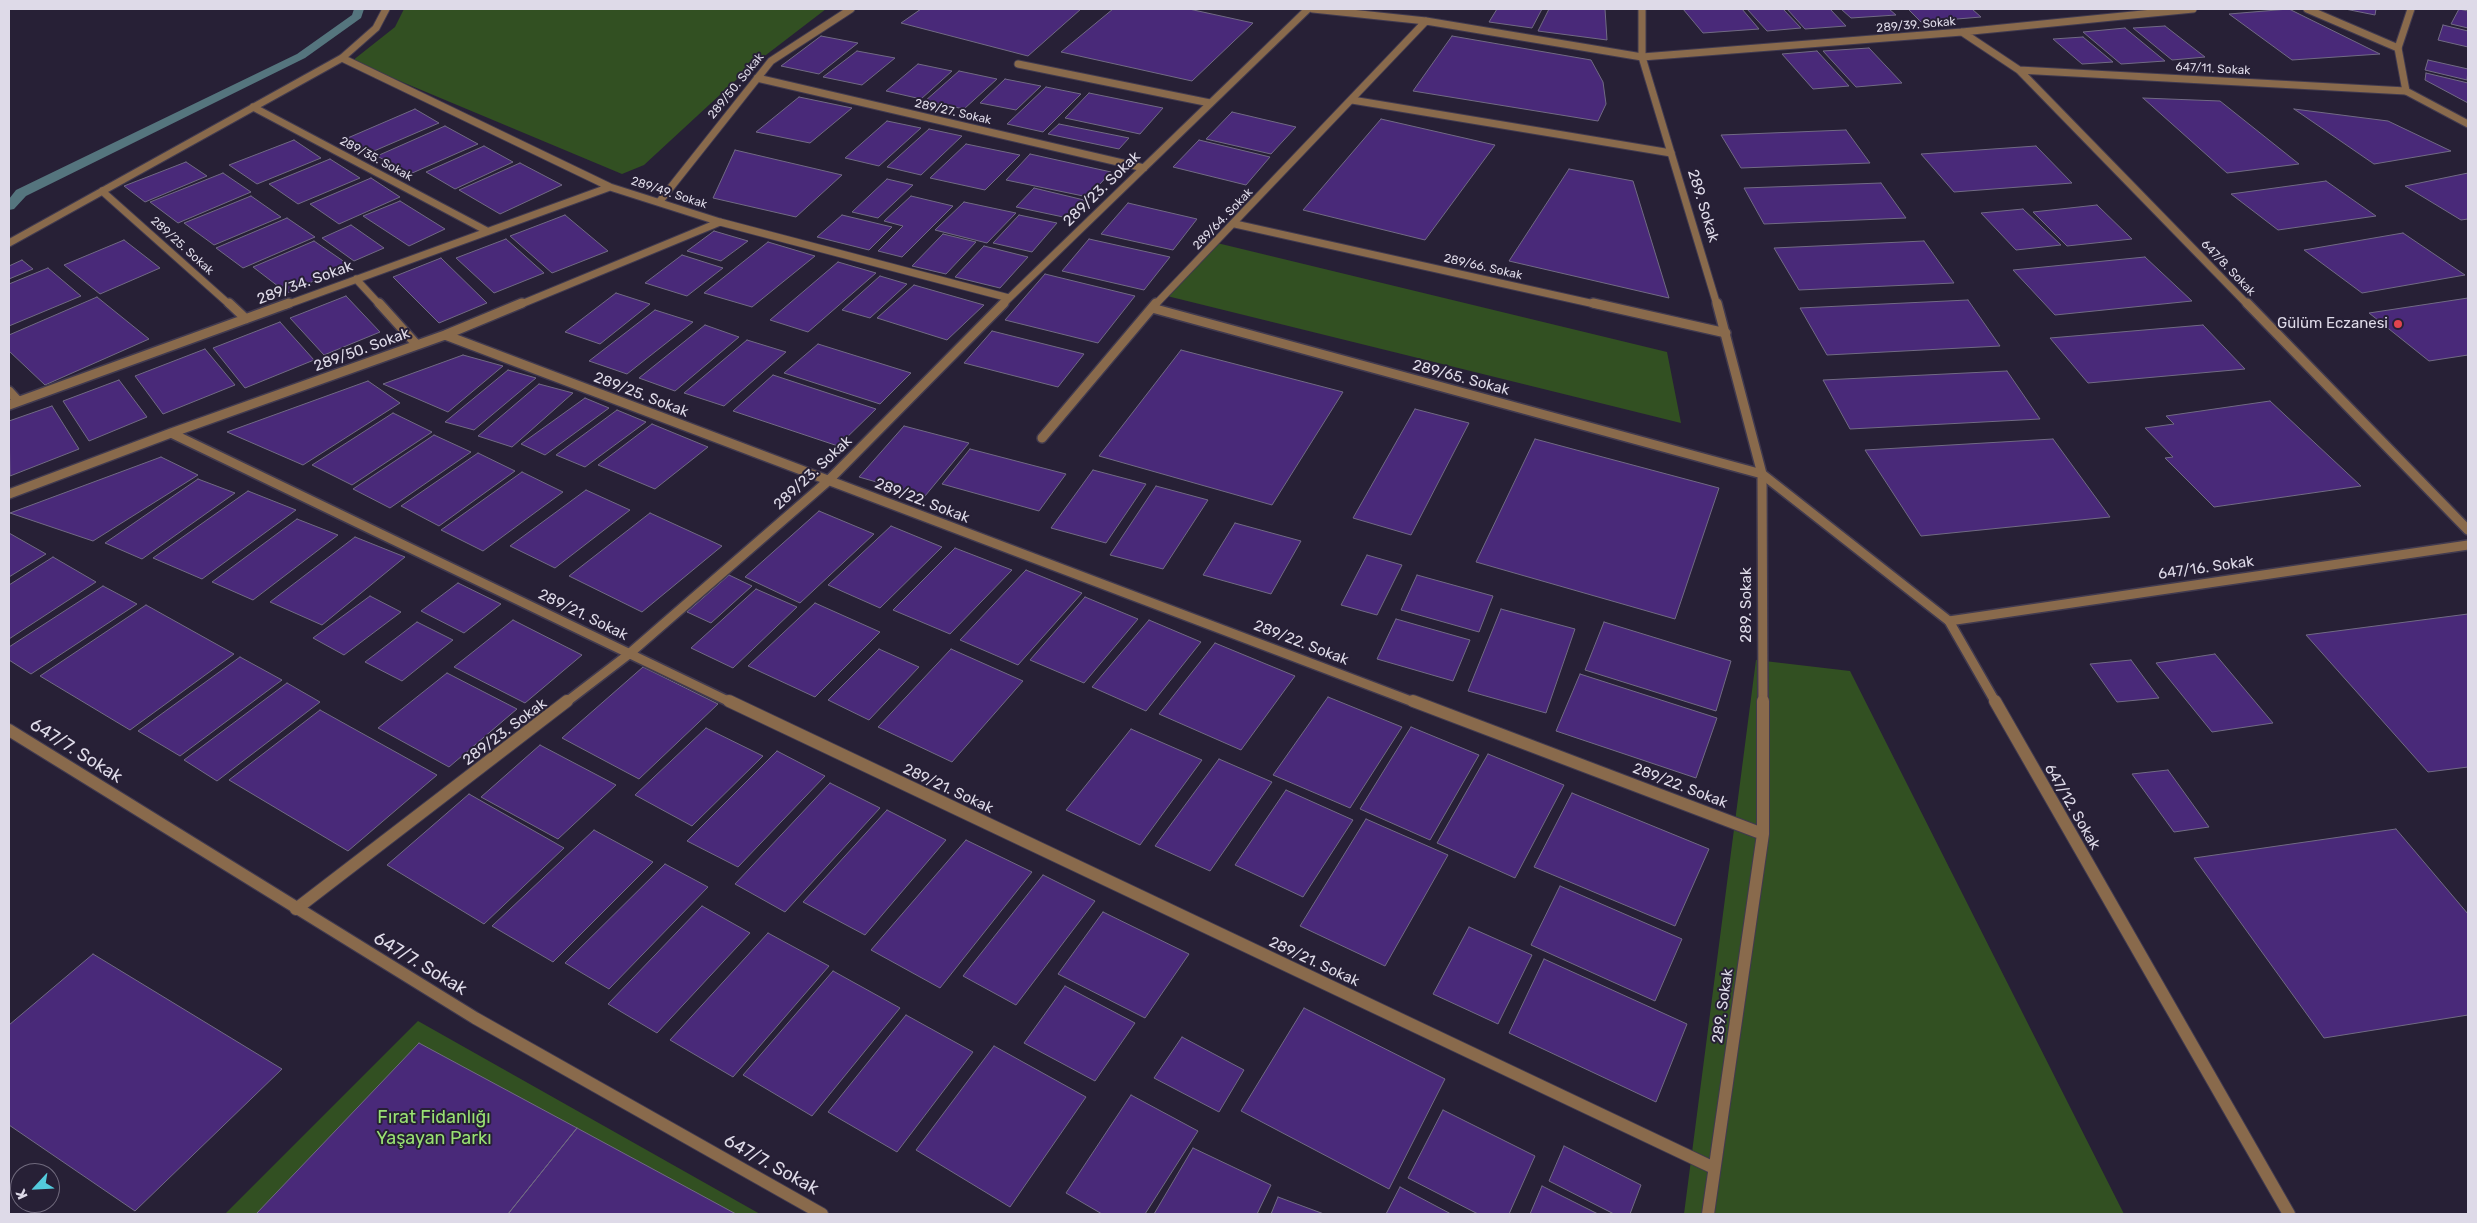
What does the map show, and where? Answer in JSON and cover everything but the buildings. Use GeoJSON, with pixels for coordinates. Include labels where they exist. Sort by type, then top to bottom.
{"type":"FeatureCollection","features":[{"type":"Feature","properties":{"kind":"street"},"geometry":{"type":"LineString","coordinates":[[9,243],[342,58],[376,28],[386,9]]}},
{"type":"Feature","properties":{"kind":"street","name":"289/50. Sokak"},"geometry":{"type":"LineString","coordinates":[[660,201],[771,61],[851,9]]}},
{"type":"Feature","properties":{"kind":"street","name":"289/23. Sokak"},"geometry":{"type":"LineString","coordinates":[[296,909],[629,654],[828,481],[1009,298],[1308,9]]}},
{"type":"Feature","properties":{"kind":"street","name":"289/39. Sokak"},"geometry":{"type":"LineString","coordinates":[[1314,9],[1426,21],[1642,58],[1962,32],[2193,9]]}},
{"type":"Feature","properties":{"kind":"street","name":"289. Sokak"},"geometry":{"type":"LineString","coordinates":[[1642,9],[1642,58],[1726,333],[1762,474],[1763,834],[1708,1214]]}},
{"type":"Feature","properties":{"kind":"street"},"geometry":{"type":"LineString","coordinates":[[2307,9],[2398,48]]}},
{"type":"Feature","properties":{"kind":"street"},"geometry":{"type":"LineString","coordinates":[[2411,9],[2398,48],[2406,92],[2468,124]]}},
{"type":"Feature","properties":{"kind":"street","name":"289/64. Sokak"},"geometry":{"type":"LineString","coordinates":[[1042,438],[1152,308],[1235,224],[1426,21]]}},
{"type":"Feature","properties":{"kind":"street","name":"647/8. Sokak"},"geometry":{"type":"LineString","coordinates":[[1962,32],[2018,70],[2468,530]]}},
{"type":"Feature","properties":{"kind":"street","name":"289/49. Sokak"},"geometry":{"type":"LineString","coordinates":[[342,58],[610,187],[660,201],[720,222],[1009,298]]}},
{"type":"Feature","properties":{"kind":"street"},"geometry":{"type":"LineString","coordinates":[[1018,64],[1210,103]]}},
{"type":"Feature","properties":{"kind":"street","name":"647/11. Sokak"},"geometry":{"type":"LineString","coordinates":[[2018,70],[2406,92]]}},
{"type":"Feature","properties":{"kind":"street","name":"289/27. Sokak"},"geometry":{"type":"LineString","coordinates":[[757,78],[1144,168]]}},
{"type":"Feature","properties":{"kind":"street"},"geometry":{"type":"LineString","coordinates":[[1352,100],[1671,153]]}},
{"type":"Feature","properties":{"kind":"street","name":"289/35. Sokak"},"geometry":{"type":"LineString","coordinates":[[253,107],[488,231]]}},
{"type":"Feature","properties":{"kind":"street","name":"289/34. Sokak"},"geometry":{"type":"LineString","coordinates":[[9,405],[610,187]]}},
{"type":"Feature","properties":{"kind":"street","name":"289/25. Sokak"},"geometry":{"type":"LineString","coordinates":[[102,191],[246,319]]}},
{"type":"Feature","properties":{"kind":"street","name":"289/50. Sokak"},"geometry":{"type":"LineString","coordinates":[[9,494],[171,433],[444,335],[720,222]]}},
{"type":"Feature","properties":{"kind":"street","name":"289/66. Sokak"},"geometry":{"type":"LineString","coordinates":[[1235,224],[1726,333]]}},
{"type":"Feature","properties":{"kind":"street"},"geometry":{"type":"LineString","coordinates":[[356,279],[417,345]]}},
{"type":"Feature","properties":{"kind":"street","name":"289/65. Sokak"},"geometry":{"type":"LineString","coordinates":[[1152,308],[1762,474]]}},
{"type":"Feature","properties":{"kind":"street","name":"289/25. Sokak"},"geometry":{"type":"LineString","coordinates":[[444,335],[828,481]]}},
{"type":"Feature","properties":{"kind":"street"},"geometry":{"type":"LineString","coordinates":[[9,391],[18,402]]}},
{"type":"Feature","properties":{"kind":"street","name":"289/21. Sokak"},"geometry":{"type":"LineString","coordinates":[[171,433],[629,654],[1714,1168]]}},
{"type":"Feature","properties":{"kind":"street","name":"647/12. Sokak"},"geometry":{"type":"LineString","coordinates":[[1762,474],[1948,621],[2288,1214]]}},
{"type":"Feature","properties":{"kind":"street","name":"289/22. Sokak"},"geometry":{"type":"LineString","coordinates":[[828,481],[1763,834]]}},
{"type":"Feature","properties":{"kind":"street","name":"647/16. Sokak"},"geometry":{"type":"LineString","coordinates":[[1948,621],[2468,545]]}},
{"type":"Feature","properties":{"kind":"street","name":"647/7. Sokak"},"geometry":{"type":"LineString","coordinates":[[9,730],[296,909],[476,1018],[822,1214]]}},
{"type":"Feature","properties":{"kind":"green space"},"geometry":{"type":"Polygon","coordinates":[[[404,9],[826,9],[749,68],[644,165],[622,174],[352,61],[395,27],[404,9]]]}},
{"type":"Feature","properties":{"kind":"green space"},"geometry":{"type":"Polygon","coordinates":[[[1213,242],[1667,352],[1681,423],[1163,295],[1213,242]]]}},
{"type":"Feature","properties":{"kind":"green space"},"geometry":{"type":"Polygon","coordinates":[[[1756,660],[1850,671],[2124,1214],[1684,1214],[1756,660]]]}},
{"type":"Feature","properties":{"kind":"green space","name":"Fırat Fidanlığı Yaşayan Parkı"},"geometry":{"type":"Polygon","coordinates":[[[418,1021],[760,1214],[225,1214],[418,1021]]]}},
{"type":"Feature","properties":{"kind":"waterway"},"geometry":{"type":"LineString","coordinates":[[9,206],[21,193],[301,56],[357,16],[359,9]]}},
{"type":"Feature","properties":{"kind":"place","name":"Gülüm Eczanesi"},"geometry":{"type":"Point","coordinates":[2398,324]}}]}
